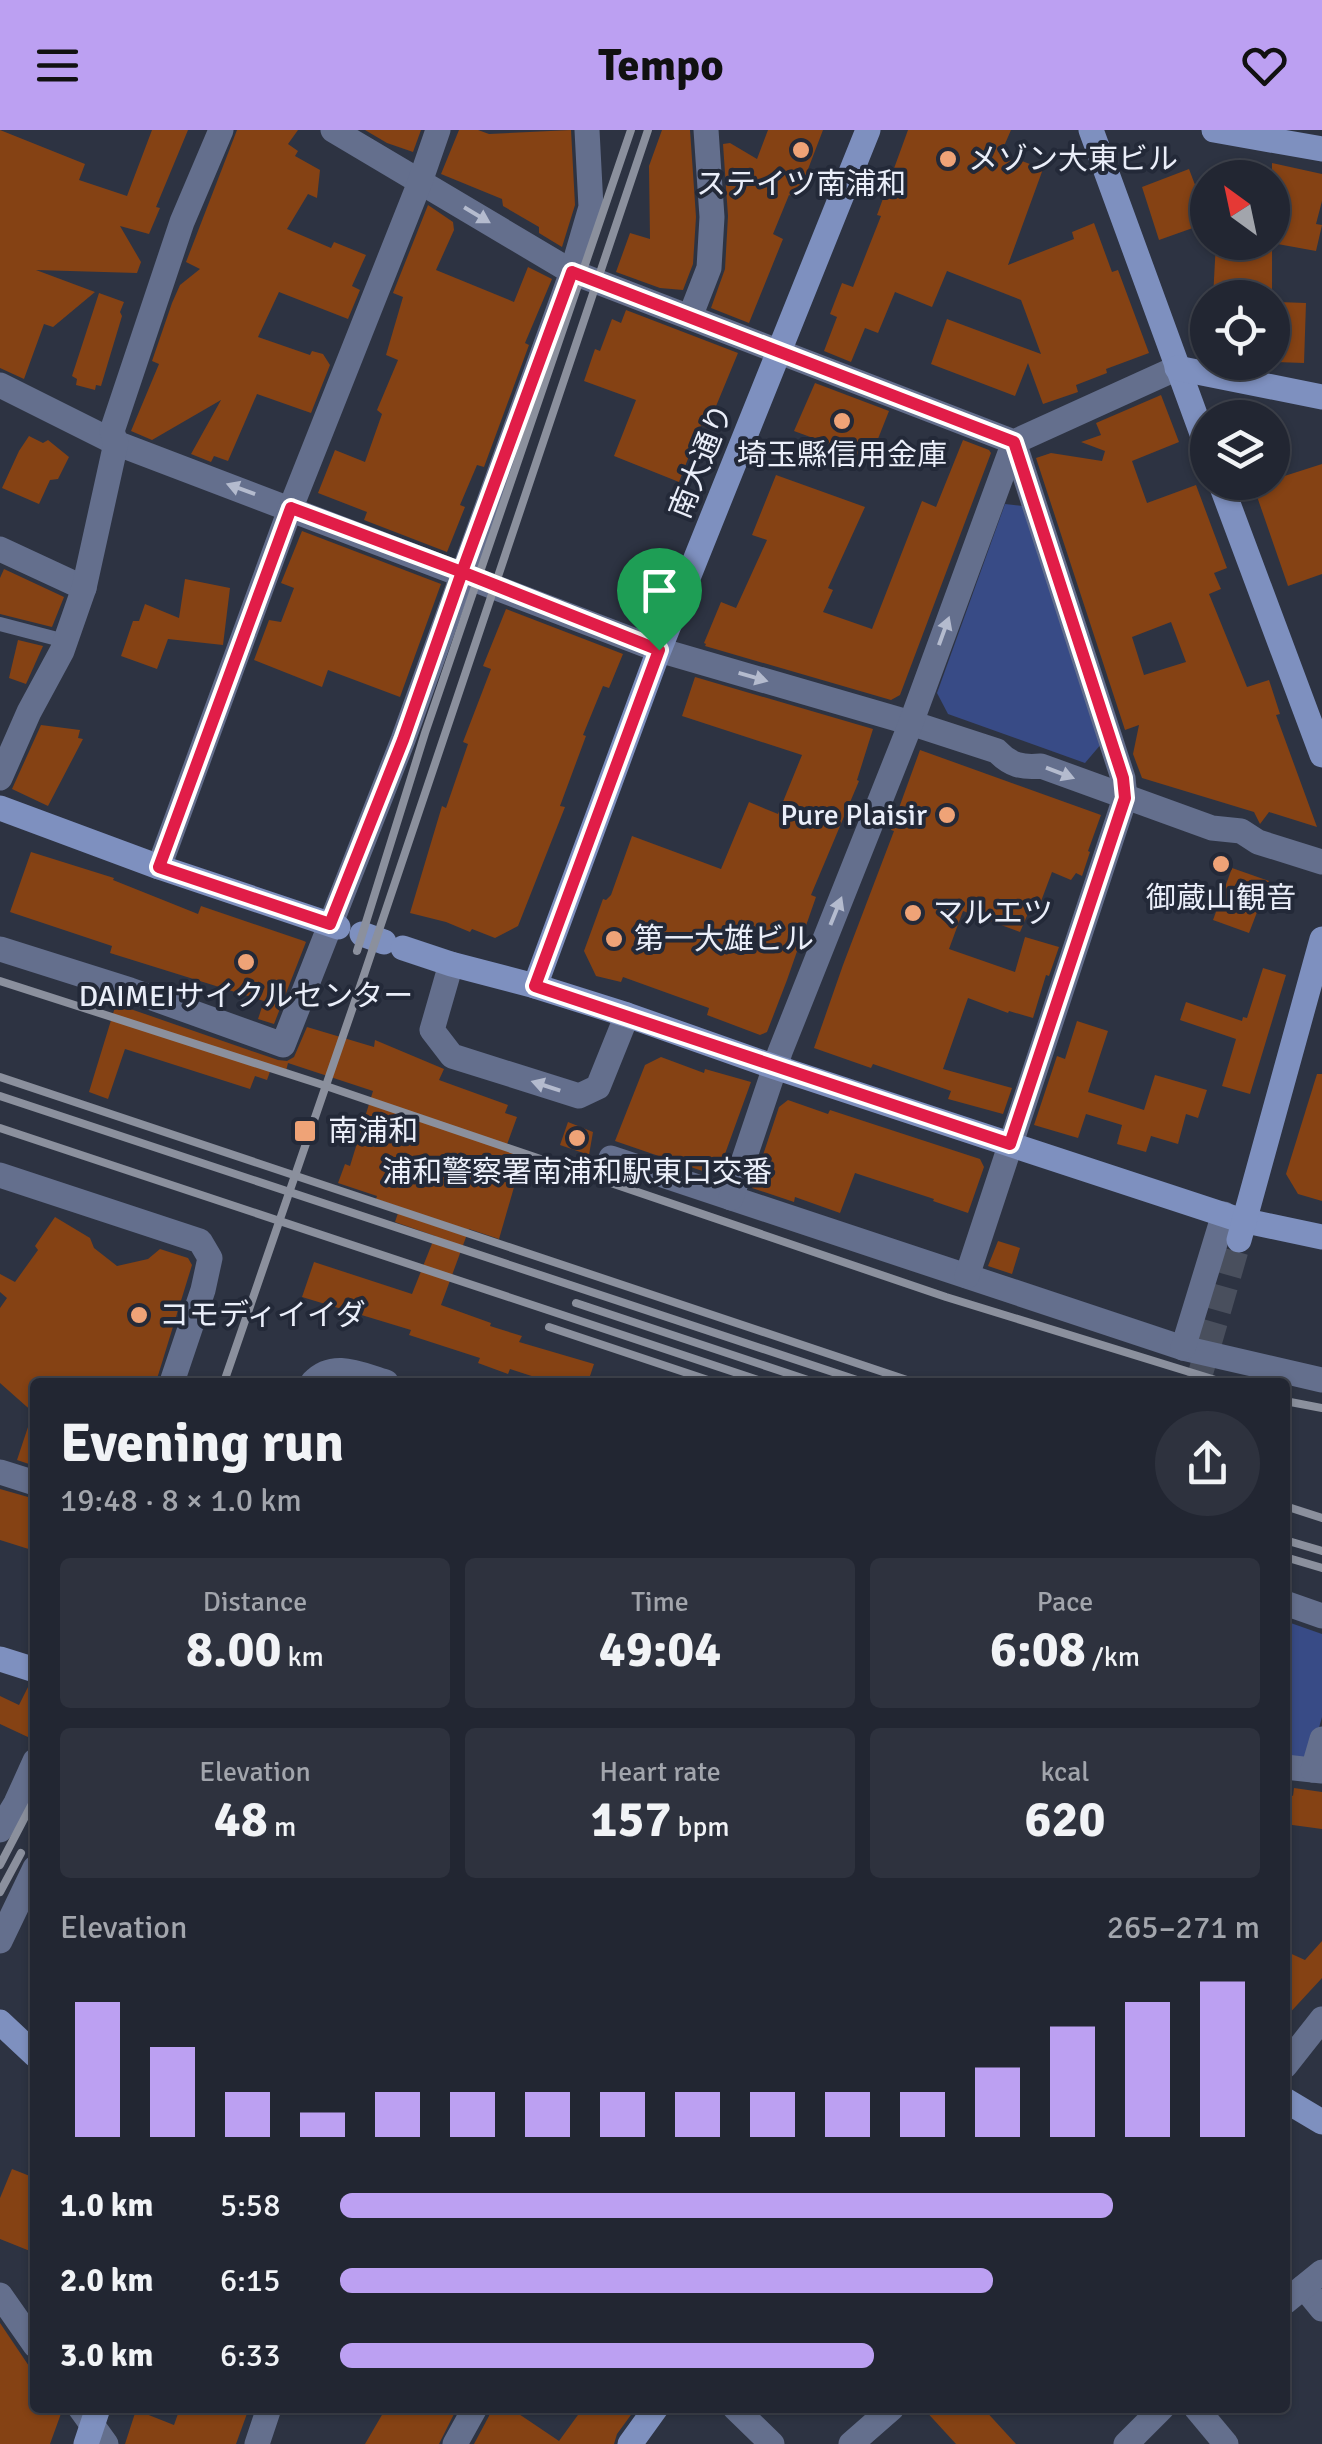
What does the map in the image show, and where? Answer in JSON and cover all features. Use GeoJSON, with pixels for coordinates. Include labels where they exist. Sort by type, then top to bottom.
{"type":"FeatureCollection","features":[{"type":"Feature","properties":{"kind":"street"},"geometry":{"type":"LineString","coordinates":[[0,778],[65,641],[84,588],[116,442],[112,432],[182,222],[221,130]]}},
{"type":"Feature","properties":{"kind":"street"},"geometry":{"type":"LineString","coordinates":[[332,130],[572,272],[1014,442]]}},
{"type":"Feature","properties":{"kind":"street"},"geometry":{"type":"LineString","coordinates":[[159,867],[291,508],[438,130]]}},
{"type":"Feature","properties":{"kind":"street"},"geometry":{"type":"LineString","coordinates":[[0,949],[283,1044],[364,935],[403,740],[572,272],[591,207],[587,130]]}},
{"type":"Feature","properties":{"kind":"street"},"geometry":{"type":"LineString","coordinates":[[690,318],[708,268],[712,217],[706,130]]}},
{"type":"Feature","properties":{"kind":"street","name":"南大通り"},"geometry":{"type":"LineString","coordinates":[[535,986],[659,650],[868,130]]}},
{"type":"Feature","properties":{"kind":"street"},"geometry":{"type":"LineString","coordinates":[[1090,130],[1190,402]]}},
{"type":"Feature","properties":{"kind":"street"},"geometry":{"type":"LineString","coordinates":[[1222,131],[1322,149]]}},
{"type":"Feature","properties":{"kind":"street"},"geometry":{"type":"LineString","coordinates":[[731,1198],[775,1067],[910,723],[1014,442],[1177,368],[1322,397]]}},
{"type":"Feature","properties":{"kind":"street"},"geometry":{"type":"LineString","coordinates":[[0,386],[116,442],[659,650],[910,723],[997,752],[1016,766],[1041,766],[1212,828],[1241,831],[1258,842],[1322,862]]}},
{"type":"Feature","properties":{"kind":"street"},"geometry":{"type":"LineString","coordinates":[[966,1276],[1125,798],[1123,778],[1014,442]]}},
{"type":"Feature","properties":{"kind":"street"},"geometry":{"type":"LineString","coordinates":[[1227,500],[1322,755]]}},
{"type":"Feature","properties":{"kind":"street"},"geometry":{"type":"LineString","coordinates":[[0,549],[84,588]]}},
{"type":"Feature","properties":{"kind":"street"},"geometry":{"type":"LineString","coordinates":[[0,808],[159,867],[451,964],[627,1015],[1236,1225],[1322,1237]]}},
{"type":"Feature","properties":{"kind":"street"},"geometry":{"type":"LineString","coordinates":[[1183,1348],[1236,1225],[1322,938]]}},
{"type":"Feature","properties":{"kind":"street"},"geometry":{"type":"LineString","coordinates":[[451,964],[432,1030],[452,1056],[579,1096],[598,1087],[627,1015]]}},
{"type":"Feature","properties":{"kind":"street"},"geometry":{"type":"LineString","coordinates":[[612,1158],[1183,1348],[1322,1380]]}},
{"type":"Feature","properties":{"kind":"street"},"geometry":{"type":"LineString","coordinates":[[4,1182],[200,1241],[210,1258],[173,1378]]}},
{"type":"Feature","properties":{"kind":"street"},"geometry":{"type":"LineString","coordinates":[[317,1378],[340,1370],[371,1378]]}},
{"type":"Feature","properties":{"kind":"street"},"geometry":{"type":"LineString","coordinates":[[0,1472],[30,1481]]}},
{"type":"Feature","properties":{"kind":"street"},"geometry":{"type":"LineString","coordinates":[[1290,1605],[1322,1616]]}},
{"type":"Feature","properties":{"kind":"street"},"geometry":{"type":"LineString","coordinates":[[0,1659],[30,1668]]}},
{"type":"Feature","properties":{"kind":"street"},"geometry":{"type":"LineString","coordinates":[[1290,1767],[1318,1770],[1322,1739]]}},
{"type":"Feature","properties":{"kind":"street"},"geometry":{"type":"LineString","coordinates":[[0,1830],[30,1772]]}},
{"type":"Feature","properties":{"kind":"street"},"geometry":{"type":"LineString","coordinates":[[0,1941],[30,1878]]}},
{"type":"Feature","properties":{"kind":"street"},"geometry":{"type":"LineString","coordinates":[[1290,2060],[1322,2019]]}},
{"type":"Feature","properties":{"kind":"street"},"geometry":{"type":"LineString","coordinates":[[0,2022],[30,2050]]}},
{"type":"Feature","properties":{"kind":"street"},"geometry":{"type":"LineString","coordinates":[[1290,2103],[1322,2122]]}},
{"type":"Feature","properties":{"kind":"street"},"geometry":{"type":"LineString","coordinates":[[1304,2287],[1322,2309]]}},
{"type":"Feature","properties":{"kind":"street"},"geometry":{"type":"LineString","coordinates":[[0,2295],[30,2338]]}},
{"type":"Feature","properties":{"kind":"street"},"geometry":{"type":"LineString","coordinates":[[257,2444],[268,2413]]}},
{"type":"Feature","properties":{"kind":"street"},"geometry":{"type":"LineString","coordinates":[[455,2444],[472,2413]]}},
{"type":"Feature","properties":{"kind":"street"},"geometry":{"type":"LineString","coordinates":[[630,2444],[652,2413]]}},
{"type":"Feature","properties":{"kind":"street"},"geometry":{"type":"LineString","coordinates":[[741,2413],[772,2444]]}},
{"type":"Feature","properties":{"kind":"street"},"geometry":{"type":"LineString","coordinates":[[852,2444],[886,2413]]}},
{"type":"Feature","properties":{"kind":"street"},"geometry":{"type":"LineString","coordinates":[[1126,2444],[1157,2413]]}},
{"type":"Feature","properties":{"kind":"street"},"geometry":{"type":"LineString","coordinates":[[1200,2413],[1226,2444]]}},
{"type":"Feature","properties":{"kind":"lane"},"geometry":{"type":"LineString","coordinates":[[0,624],[65,641]]}},
{"type":"Feature","properties":{"kind":"shaded area"},"geometry":{"type":"Polygon","coordinates":[[[1005,504],[1023,506],[1102,743],[1085,763],[948,714],[937,693],[1005,504]]]}},
{"type":"Feature","properties":{"kind":"shaded area"},"geometry":{"type":"Polygon","coordinates":[[[1290,1623],[1322,1634],[1322,1717],[1312,1753],[1301,1759],[1290,1758],[1290,1623]]]}},
{"type":"Feature","properties":{"kind":"building"},"geometry":{"type":"Polygon","coordinates":[[[0,130],[85,164],[79,180],[127,196],[152,130],[188,130],[149,234],[120,226],[141,262],[137,273],[36,270],[95,292],[53,327],[44,324],[24,379],[0,368],[0,130]]]}},
{"type":"Feature","properties":{"kind":"building"},"geometry":{"type":"Polygon","coordinates":[[[237,130],[298,130],[288,144],[298,151],[295,156],[320,170],[317,198],[308,194],[287,229],[331,248],[334,242],[366,255],[352,286],[360,290],[348,319],[279,292],[258,337],[310,355],[312,351],[323,354],[330,365],[311,413],[257,394],[228,461],[214,456],[211,462],[191,454],[221,400],[152,440],[131,431],[159,364],[152,361],[172,303],[180,285],[200,269],[186,262],[237,130]]]}},
{"type":"Feature","properties":{"kind":"building"},"geometry":{"type":"Polygon","coordinates":[[[365,130],[421,130],[413,152],[365,130]]]}},
{"type":"Feature","properties":{"kind":"building"},"geometry":{"type":"Polygon","coordinates":[[[459,130],[489,134],[571,130],[575,205],[562,247],[539,233],[539,227],[503,206],[502,199],[441,174],[459,130]]]}},
{"type":"Feature","properties":{"kind":"building"},"geometry":{"type":"Polygon","coordinates":[[[662,130],[690,130],[696,217],[693,264],[683,290],[660,288],[616,272],[630,233],[650,239],[649,166],[662,130]]]}},
{"type":"Feature","properties":{"kind":"building"},"geometry":{"type":"Polygon","coordinates":[[[768,130],[823,130],[797,198],[789,195],[773,234],[783,239],[749,323],[711,308],[725,269],[728,216],[723,144],[730,143],[757,159],[768,130]]]}},
{"type":"Feature","properties":{"kind":"building"},"geometry":{"type":"Polygon","coordinates":[[[908,130],[1011,130],[1001,153],[1043,169],[1008,265],[1074,239],[1072,232],[1094,223],[1112,272],[1118,270],[1149,353],[1076,385],[1078,392],[1043,404],[1028,363],[1015,396],[931,364],[947,319],[1041,354],[1021,300],[947,271],[932,307],[895,292],[878,333],[865,328],[851,362],[824,351],[837,317],[830,314],[842,283],[853,287],[908,130]]]}},
{"type":"Feature","properties":{"kind":"building"},"geometry":{"type":"Polygon","coordinates":[[[1290,167],[1322,174],[1322,201],[1316,224],[1322,225],[1316,251],[1290,246],[1290,167]]]}},
{"type":"Feature","properties":{"kind":"building"},"geometry":{"type":"Polygon","coordinates":[[[1189,169],[1190,229],[1159,240],[1142,187],[1189,169]]]}},
{"type":"Feature","properties":{"kind":"building"},"geometry":{"type":"Polygon","coordinates":[[[428,205],[453,222],[454,230],[436,270],[514,302],[528,267],[552,279],[525,343],[529,345],[484,467],[477,465],[460,505],[465,507],[447,552],[364,520],[367,512],[318,493],[335,450],[365,462],[382,414],[377,410],[398,360],[386,355],[403,297],[393,293],[428,205]]]}},
{"type":"Feature","properties":{"kind":"building"},"geometry":{"type":"Polygon","coordinates":[[[1215,260],[1272,260],[1272,280],[1214,280],[1215,260]]]}},
{"type":"Feature","properties":{"kind":"building"},"geometry":{"type":"Polygon","coordinates":[[[99,293],[124,302],[101,386],[96,385],[95,390],[76,385],[77,379],[72,376],[99,293]]]}},
{"type":"Feature","properties":{"kind":"building"},"geometry":{"type":"Polygon","coordinates":[[[1290,302],[1306,303],[1304,363],[1290,362],[1290,302]]]}},
{"type":"Feature","properties":{"kind":"building"},"geometry":{"type":"Polygon","coordinates":[[[626,310],[738,353],[707,428],[701,425],[679,482],[614,456],[636,400],[584,381],[595,349],[600,351],[612,319],[621,323],[626,310]]]}},
{"type":"Feature","properties":{"kind":"building","name":"埼玉縣信用金庫"},"geometry":{"type":"Polygon","coordinates":[[[815,383],[889,411],[870,459],[794,431],[815,383]]]}},
{"type":"Feature","properties":{"kind":"building"},"geometry":{"type":"Polygon","coordinates":[[[1161,395],[1179,442],[1132,461],[1147,503],[1190,487],[1190,500],[1202,500],[1227,568],[1214,573],[1221,589],[1209,594],[1247,687],[1269,680],[1280,714],[1276,715],[1317,827],[1269,812],[1260,824],[1254,812],[1142,778],[1133,754],[1139,725],[1125,730],[1036,458],[1051,453],[1102,461],[1105,451],[1081,442],[1101,435],[1096,423],[1161,395]],[[1171,622],[1132,637],[1144,675],[1186,662],[1171,622]]]}},
{"type":"Feature","properties":{"kind":"building"},"geometry":{"type":"Polygon","coordinates":[[[29,436],[43,443],[48,440],[69,457],[58,479],[50,480],[39,504],[2,488],[29,436]]]}},
{"type":"Feature","properties":{"kind":"building"},"geometry":{"type":"Polygon","coordinates":[[[963,440],[991,453],[900,695],[891,700],[705,646],[721,602],[736,608],[767,540],[752,535],[776,475],[865,507],[828,588],[833,590],[823,612],[872,629],[922,501],[936,507],[963,440]]]}},
{"type":"Feature","properties":{"kind":"building"},"geometry":{"type":"Polygon","coordinates":[[[1322,464],[1322,574],[1288,586],[1258,500],[1290,500],[1290,474],[1322,464]]]}},
{"type":"Feature","properties":{"kind":"building"},"geometry":{"type":"Polygon","coordinates":[[[302,531],[441,584],[400,697],[328,670],[322,687],[254,660],[269,620],[281,622],[294,588],[281,583],[302,531]]]}},
{"type":"Feature","properties":{"kind":"building"},"geometry":{"type":"Polygon","coordinates":[[[4,569],[64,597],[52,627],[0,614],[0,578],[4,569]]]}},
{"type":"Feature","properties":{"kind":"building"},"geometry":{"type":"Polygon","coordinates":[[[185,579],[230,588],[223,645],[168,639],[157,669],[121,656],[133,621],[139,621],[145,604],[179,618],[185,579]]]}},
{"type":"Feature","properties":{"kind":"building"},"geometry":{"type":"Polygon","coordinates":[[[506,609],[623,654],[609,688],[603,686],[583,735],[586,736],[560,806],[565,807],[518,926],[495,938],[410,913],[442,806],[446,808],[468,744],[463,742],[491,669],[483,666],[506,609]]]}},
{"type":"Feature","properties":{"kind":"building"},"geometry":{"type":"Polygon","coordinates":[[[18,640],[43,646],[26,684],[9,678],[18,640]]]}},
{"type":"Feature","properties":{"kind":"building"},"geometry":{"type":"Polygon","coordinates":[[[695,677],[873,729],[859,781],[811,895],[816,897],[787,980],[767,1032],[760,1035],[707,1015],[709,1008],[623,977],[621,982],[596,976],[584,951],[603,899],[611,895],[632,836],[721,869],[749,802],[778,814],[802,755],[682,716],[695,677]]]}},
{"type":"Feature","properties":{"kind":"building"},"geometry":{"type":"Polygon","coordinates":[[[41,725],[80,730],[78,738],[83,739],[48,806],[12,789],[41,725]]]}},
{"type":"Feature","properties":{"kind":"building"},"geometry":{"type":"Polygon","coordinates":[[[920,750],[1101,815],[1082,876],[1076,873],[1071,880],[1052,872],[1040,904],[1032,904],[1020,932],[963,911],[949,949],[1015,972],[1025,937],[1059,947],[1033,1018],[968,998],[943,1069],[1012,1088],[1003,1114],[948,1099],[951,1091],[814,1048],[920,750]]]}},
{"type":"Feature","properties":{"kind":"building"},"geometry":{"type":"Polygon","coordinates":[[[31,852],[114,878],[198,914],[201,906],[306,942],[274,1024],[258,1019],[264,1001],[110,953],[112,946],[10,912],[31,852]]]}},
{"type":"Feature","properties":{"kind":"building"},"geometry":{"type":"Polygon","coordinates":[[[1232,868],[1269,881],[1249,933],[1213,920],[1232,868]]]}},
{"type":"Feature","properties":{"kind":"building"},"geometry":{"type":"Polygon","coordinates":[[[1263,968],[1286,975],[1250,1094],[1222,1086],[1236,1039],[1180,1020],[1186,1002],[1242,1021],[1247,1018],[1263,968]]]}},
{"type":"Feature","properties":{"kind":"building"},"geometry":{"type":"Polygon","coordinates":[[[116,1004],[278,1060],[294,1057],[307,1027],[374,1047],[375,1040],[444,1069],[439,1080],[508,1105],[505,1113],[517,1117],[505,1150],[523,1156],[499,1239],[469,1229],[441,1305],[522,1336],[519,1342],[594,1364],[589,1378],[538,1378],[510,1369],[508,1374],[478,1363],[480,1358],[409,1335],[411,1330],[302,1297],[314,1262],[412,1294],[435,1236],[395,1222],[400,1207],[338,1183],[345,1164],[350,1166],[373,1091],[288,1063],[286,1071],[272,1066],[267,1080],[255,1076],[250,1089],[125,1049],[108,1099],[89,1092],[116,1004]]]}},
{"type":"Feature","properties":{"kind":"building"},"geometry":{"type":"Polygon","coordinates":[[[1077,1021],[1108,1031],[1088,1092],[1144,1110],[1155,1075],[1207,1090],[1198,1118],[1186,1114],[1178,1144],[1151,1136],[1146,1152],[1117,1144],[1122,1125],[1086,1114],[1078,1138],[1034,1125],[1057,1056],[1065,1059],[1077,1021]]]}},
{"type":"Feature","properties":{"kind":"building"},"geometry":{"type":"Polygon","coordinates":[[[661,1057],[704,1073],[705,1069],[751,1082],[717,1176],[615,1141],[645,1065],[661,1057]]]}},
{"type":"Feature","properties":{"kind":"building"},"geometry":{"type":"Polygon","coordinates":[[[1317,1074],[1322,1074],[1322,1201],[1298,1194],[1286,1174],[1317,1074]]]}},
{"type":"Feature","properties":{"kind":"building"},"geometry":{"type":"Polygon","coordinates":[[[788,1100],[980,1159],[984,1167],[968,1213],[855,1173],[840,1213],[795,1197],[794,1202],[752,1188],[779,1107],[788,1100]]]}},
{"type":"Feature","properties":{"kind":"building","name":"浦和警察署南浦和駅東口交番"},"geometry":{"type":"Polygon","coordinates":[[[568,1122],[593,1132],[589,1155],[560,1145],[568,1122]]]}},
{"type":"Feature","properties":{"kind":"building"},"geometry":{"type":"Polygon","coordinates":[[[55,1217],[90,1238],[94,1248],[117,1266],[148,1259],[160,1249],[188,1258],[192,1265],[157,1378],[30,1378],[30,1410],[0,1383],[0,1308],[7,1298],[0,1292],[0,1274],[15,1282],[38,1250],[35,1246],[55,1217]]]}},
{"type":"Feature","properties":{"kind":"building"},"geometry":{"type":"Polygon","coordinates":[[[998,1241],[1020,1248],[1012,1274],[988,1266],[998,1241]]]}},
{"type":"Feature","properties":{"kind":"building"},"geometry":{"type":"Polygon","coordinates":[[[30,1421],[30,1464],[17,1460],[30,1421]]]}},
{"type":"Feature","properties":{"kind":"building"},"geometry":{"type":"Polygon","coordinates":[[[0,1489],[30,1498],[30,1549],[0,1540],[0,1489]]]}},
{"type":"Feature","properties":{"kind":"building"},"geometry":{"type":"Polygon","coordinates":[[[30,1685],[30,1738],[0,1724],[0,1696],[19,1705],[30,1685]]]}},
{"type":"Feature","properties":{"kind":"building"},"geometry":{"type":"Polygon","coordinates":[[[1294,1788],[1322,1792],[1322,1829],[1290,1825],[1290,1794],[1293,1796],[1294,1788]]]}},
{"type":"Feature","properties":{"kind":"building"},"geometry":{"type":"Polygon","coordinates":[[[1322,1941],[1322,1978],[1290,2013],[1290,1953],[1305,1960],[1322,1941]]]}},
{"type":"Feature","properties":{"kind":"building"},"geometry":{"type":"Polygon","coordinates":[[[12,2169],[30,2176],[30,2251],[0,2239],[0,2198],[12,2169]]]}},
{"type":"Feature","properties":{"kind":"building"},"geometry":{"type":"Polygon","coordinates":[[[0,2323],[30,2368],[30,2413],[61,2413],[50,2444],[0,2444],[0,2323]]]}},
{"type":"Feature","properties":{"kind":"building"},"geometry":{"type":"Polygon","coordinates":[[[135,2413],[174,2425],[178,2413],[247,2413],[236,2444],[125,2444],[135,2413]]]}},
{"type":"Feature","properties":{"kind":"building"},"geometry":{"type":"Polygon","coordinates":[[[383,2413],[454,2413],[439,2444],[365,2444],[383,2413]]]}},
{"type":"Feature","properties":{"kind":"building"},"geometry":{"type":"Polygon","coordinates":[[[517,2413],[559,2441],[579,2413],[632,2413],[614,2444],[474,2444],[489,2416],[517,2413]]]}},
{"type":"Feature","properties":{"kind":"building"},"geometry":{"type":"Polygon","coordinates":[[[928,2413],[988,2413],[1016,2444],[956,2444],[928,2413]]]}},
{"type":"Feature","properties":{"kind":"tunnel"},"geometry":{"type":"LineString","coordinates":[[1199,1378],[1239,1240]]}},
{"type":"Feature","properties":{"kind":"railway"},"geometry":{"type":"LineString","coordinates":[[357,951],[425,733],[631,130]]}},
{"type":"Feature","properties":{"kind":"railway"},"geometry":{"type":"LineString","coordinates":[[225,1378],[648,130]]}},
{"type":"Feature","properties":{"kind":"railway"},"geometry":{"type":"LineString","coordinates":[[0,981],[323,1085],[946,1297],[1209,1378]]}},
{"type":"Feature","properties":{"kind":"railway"},"geometry":{"type":"LineString","coordinates":[[0,1077],[901,1378]]}},
{"type":"Feature","properties":{"kind":"railway"},"geometry":{"type":"LineString","coordinates":[[0,1096],[851,1378]]}},
{"type":"Feature","properties":{"kind":"railway"},"geometry":{"type":"LineString","coordinates":[[0,1128],[752,1378]]}},
{"type":"Feature","properties":{"kind":"railway"},"geometry":{"type":"LineString","coordinates":[[576,1303],[802,1378]]}},
{"type":"Feature","properties":{"kind":"railway"},"geometry":{"type":"LineString","coordinates":[[549,1327],[702,1378]]}},
{"type":"Feature","properties":{"kind":"railway"},"geometry":{"type":"LineString","coordinates":[[1290,1402],[1322,1408]]}},
{"type":"Feature","properties":{"kind":"railway"},"geometry":{"type":"LineString","coordinates":[[1290,1508],[1322,1518]]}},
{"type":"Feature","properties":{"kind":"railway"},"geometry":{"type":"LineString","coordinates":[[1290,1541],[1322,1551]]}},
{"type":"Feature","properties":{"kind":"railway"},"geometry":{"type":"LineString","coordinates":[[1290,1558],[1322,1568]]}},
{"type":"Feature","properties":{"kind":"railway"},"geometry":{"type":"LineString","coordinates":[[0,1865],[30,1808]]}},
{"type":"Feature","properties":{"kind":"railway"},"geometry":{"type":"LineString","coordinates":[[0,1892],[21,1853]]}},
{"type":"Feature","properties":{"kind":"place","name":"ステイツ南浦和"},"geometry":{"type":"Point","coordinates":[801,150]}},
{"type":"Feature","properties":{"kind":"place","name":"メゾン大東ビル"},"geometry":{"type":"Point","coordinates":[948,159]}},
{"type":"Feature","properties":{"kind":"place","name":"埼玉縣信用金庫"},"geometry":{"type":"Point","coordinates":[842,421]}},
{"type":"Feature","properties":{"kind":"place","name":"Pure Plaisir"},"geometry":{"type":"Point","coordinates":[947,815]}},
{"type":"Feature","properties":{"kind":"place","name":"御蔵山観音"},"geometry":{"type":"Point","coordinates":[1221,864]}},
{"type":"Feature","properties":{"kind":"place","name":"マルエツ"},"geometry":{"type":"Point","coordinates":[913,913]}},
{"type":"Feature","properties":{"kind":"place","name":"第一大雄ビル"},"geometry":{"type":"Point","coordinates":[614,939]}},
{"type":"Feature","properties":{"kind":"place","name":"DAIMEIサイクルセンター"},"geometry":{"type":"Point","coordinates":[246,962]}},
{"type":"Feature","properties":{"kind":"place","name":"南浦和"},"geometry":{"type":"Point","coordinates":[305,1131]}},
{"type":"Feature","properties":{"kind":"place","name":"浦和警察署南浦和駅東口交番"},"geometry":{"type":"Point","coordinates":[577,1138]}},
{"type":"Feature","properties":{"kind":"place","name":"コモディイイダ"},"geometry":{"type":"Point","coordinates":[139,1315]}},
{"type":"Feature","properties":{"kind":"route"},"geometry":{"type":"LineString","coordinates":[[659,650],[462,572],[403,740],[330,924],[159,867],[291,508],[462,572],[572,272],[1014,442],[1123,778],[1125,798],[1010,1144],[535,986],[659,650]]}}]}
